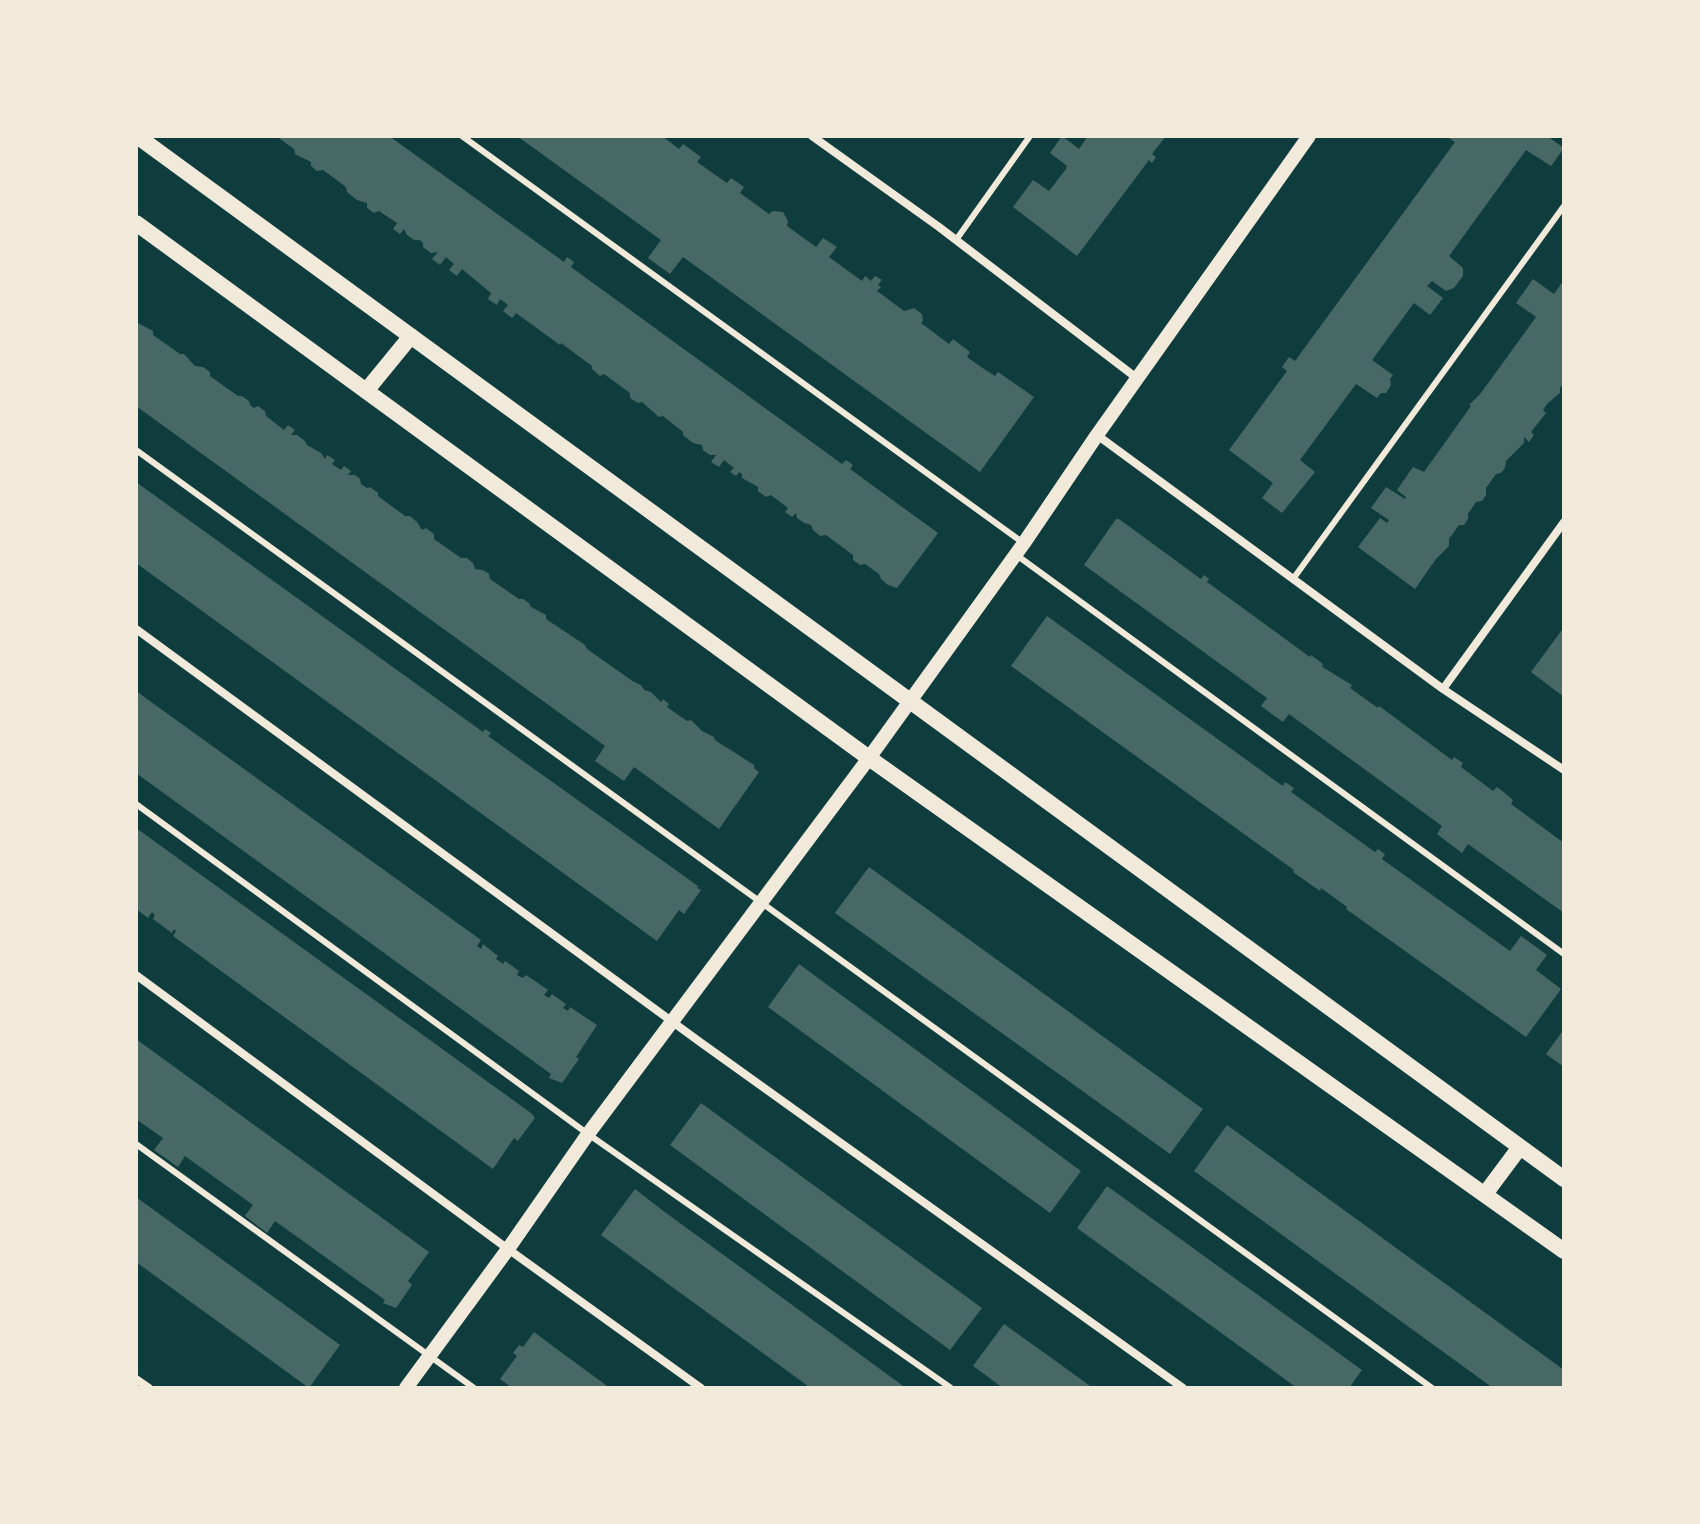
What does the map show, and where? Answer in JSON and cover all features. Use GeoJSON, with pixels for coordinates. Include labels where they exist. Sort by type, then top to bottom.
{"type":"FeatureCollection","features":[{"type":"Feature","properties":{"kind":"main road"},"geometry":{"type":"LineString","coordinates":[[137,136],[1564,1179]]}},
{"type":"Feature","properties":{"kind":"main road"},"geometry":{"type":"LineString","coordinates":[[136,223],[869,758],[1564,1251]]}},
{"type":"Feature","properties":{"kind":"main road"},"geometry":{"type":"LineString","coordinates":[[366,391],[411,336]]}},
{"type":"Feature","properties":{"kind":"main road"},"geometry":{"type":"LineString","coordinates":[[1485,1194],[1520,1147]]}},
{"type":"Feature","properties":{"kind":"street"},"geometry":{"type":"LineString","coordinates":[[812,136],[956,240],[1138,379]]}},
{"type":"Feature","properties":{"kind":"street"},"geometry":{"type":"LineString","coordinates":[[406,1388],[588,1134],[869,758],[1309,136]]}},
{"type":"Feature","properties":{"kind":"street"},"geometry":{"type":"LineString","coordinates":[[1097,435],[1443,689],[1564,770]]}},
{"type":"Feature","properties":{"kind":"street"},"geometry":{"type":"LineString","coordinates":[[1443,689],[1564,522]]}},
{"type":"Feature","properties":{"kind":"street"},"geometry":{"type":"LineString","coordinates":[[136,629],[700,1042],[1183,1388]]}},
{"type":"Feature","properties":{"kind":"street"},"geometry":{"type":"LineString","coordinates":[[136,975],[701,1388]]}},
{"type":"Feature","properties":{"kind":"street"},"geometry":{"type":"LineString","coordinates":[[136,1379],[149,1388]]}},
{"type":"Feature","properties":{"kind":"lane"},"geometry":{"type":"LineString","coordinates":[[462,136],[1564,954]]}},
{"type":"Feature","properties":{"kind":"lane"},"geometry":{"type":"LineString","coordinates":[[956,240],[1030,136]]}},
{"type":"Feature","properties":{"kind":"lane"},"geometry":{"type":"LineString","coordinates":[[1293,579],[1564,206]]}},
{"type":"Feature","properties":{"kind":"lane"},"geometry":{"type":"LineString","coordinates":[[136,450],[1432,1388]]}},
{"type":"Feature","properties":{"kind":"lane"},"geometry":{"type":"LineString","coordinates":[[136,804],[588,1134],[951,1388]]}},
{"type":"Feature","properties":{"kind":"lane"},"geometry":{"type":"LineString","coordinates":[[136,1144],[474,1388]]}},
{"type":"Feature","properties":{"kind":"building"},"geometry":{"type":"Polygon","coordinates":[[[276,136],[389,136],[564,262],[567,257],[574,262],[571,267],[842,464],[846,460],[853,465],[850,469],[938,533],[897,588],[888,585],[879,574],[865,564],[860,565],[853,560],[853,555],[797,518],[796,513],[792,517],[785,512],[788,508],[771,495],[766,497],[758,491],[758,487],[742,478],[742,474],[739,472],[736,476],[730,472],[734,468],[724,460],[719,467],[711,462],[716,455],[710,455],[702,445],[693,443],[663,416],[659,417],[642,402],[630,398],[630,393],[604,374],[600,376],[592,366],[561,343],[516,313],[512,318],[503,311],[508,305],[500,299],[497,305],[488,299],[491,293],[462,269],[457,276],[449,270],[454,264],[446,257],[440,265],[432,259],[438,252],[431,253],[420,240],[407,235],[404,229],[400,234],[393,229],[397,223],[379,211],[374,213],[367,208],[367,203],[357,200],[347,192],[346,187],[323,170],[317,171],[311,162],[295,154],[294,149],[276,136]]]}},
{"type":"Feature","properties":{"kind":"building"},"geometry":{"type":"Polygon","coordinates":[[[517,136],[662,136],[679,149],[683,144],[701,157],[697,162],[727,183],[731,178],[744,187],[740,193],[769,214],[773,211],[783,212],[787,226],[816,247],[823,238],[837,247],[829,257],[862,281],[865,276],[871,281],[875,276],[882,280],[877,291],[904,311],[914,308],[922,314],[921,323],[949,344],[953,339],[970,352],[967,357],[995,376],[998,372],[1034,397],[980,472],[683,257],[670,274],[648,258],[661,240],[517,136]]]}},
{"type":"Feature","properties":{"kind":"building"},"geometry":{"type":"Polygon","coordinates":[[[1062,136],[1079,149],[1088,136],[1166,136],[1152,154],[1156,157],[1152,163],[1149,160],[1077,256],[1013,207],[1033,180],[1049,191],[1066,169],[1067,166],[1050,153],[1062,136]]]}},
{"type":"Feature","properties":{"kind":"building"},"geometry":{"type":"Polygon","coordinates":[[[1446,136],[1547,136],[1564,148],[1551,166],[1526,150],[1449,256],[1463,268],[1463,276],[1454,288],[1446,291],[1432,281],[1427,286],[1443,298],[1430,315],[1414,303],[1372,360],[1393,375],[1386,393],[1381,393],[1377,398],[1356,384],[1300,460],[1315,472],[1282,513],[1262,498],[1273,483],[1229,450],[1287,371],[1282,367],[1289,357],[1295,361],[1455,142],[1446,136]]]}},
{"type":"Feature","properties":{"kind":"building"},"geometry":{"type":"Polygon","coordinates":[[[1533,279],[1554,294],[1564,280],[1564,389],[1560,386],[1560,393],[1543,410],[1546,413],[1531,432],[1534,435],[1529,442],[1524,437],[1524,443],[1506,461],[1501,473],[1496,474],[1486,488],[1482,501],[1476,502],[1464,525],[1459,525],[1449,539],[1449,546],[1415,589],[1358,547],[1380,518],[1387,523],[1389,520],[1371,508],[1386,487],[1405,499],[1397,490],[1413,467],[1424,472],[1469,405],[1536,317],[1516,303],[1533,279]]]}},
{"type":"Feature","properties":{"kind":"building"},"geometry":{"type":"Polygon","coordinates":[[[136,322],[184,354],[195,366],[210,372],[210,376],[249,401],[251,406],[265,411],[266,416],[284,430],[288,425],[295,430],[291,435],[297,435],[325,459],[327,455],[335,460],[332,464],[341,470],[344,466],[351,471],[348,475],[355,475],[361,484],[370,487],[405,516],[410,516],[422,530],[426,528],[434,534],[434,539],[461,558],[467,558],[475,569],[489,574],[490,579],[546,615],[546,619],[644,690],[651,692],[661,702],[663,699],[669,704],[667,707],[687,721],[691,720],[702,731],[754,765],[759,772],[719,829],[634,767],[624,781],[595,761],[605,746],[136,406],[136,322]]]}},
{"type":"Feature","properties":{"kind":"building"},"geometry":{"type":"Polygon","coordinates":[[[136,482],[483,732],[485,729],[491,733],[488,736],[698,886],[701,890],[684,914],[679,910],[657,941],[136,563],[136,482]]]}},
{"type":"Feature","properties":{"kind":"building"},"geometry":{"type":"Polygon","coordinates":[[[1116,519],[1201,579],[1204,575],[1209,579],[1207,582],[1352,685],[1350,688],[1452,760],[1454,757],[1463,763],[1461,767],[1493,791],[1497,787],[1513,800],[1511,804],[1564,843],[1564,913],[1468,844],[1462,853],[1437,834],[1442,826],[1289,714],[1283,722],[1261,706],[1267,698],[1084,565],[1116,519]]]}},
{"type":"Feature","properties":{"kind":"building"},"geometry":{"type":"Polygon","coordinates":[[[1047,616],[1280,784],[1283,786],[1285,782],[1294,788],[1291,792],[1375,852],[1378,849],[1385,854],[1382,859],[1510,951],[1521,936],[1547,955],[1536,970],[1561,989],[1526,1037],[1011,666],[1047,616]]]}},
{"type":"Feature","properties":{"kind":"building"},"geometry":{"type":"Polygon","coordinates":[[[1564,627],[1564,697],[1531,672],[1564,627]]]}},
{"type":"Feature","properties":{"kind":"building"},"geometry":{"type":"Polygon","coordinates":[[[136,691],[481,940],[477,946],[481,949],[483,944],[498,956],[496,959],[519,971],[517,975],[523,978],[526,975],[548,990],[544,995],[549,998],[552,994],[566,1004],[563,1008],[568,1011],[570,1007],[597,1025],[562,1083],[549,1078],[551,1074],[136,773],[136,691]]]}},
{"type":"Feature","properties":{"kind":"building"},"geometry":{"type":"Polygon","coordinates":[[[136,828],[531,1113],[535,1118],[518,1141],[514,1138],[493,1169],[173,936],[176,931],[174,929],[172,933],[153,919],[155,915],[152,912],[148,918],[136,909],[136,828]]]}},
{"type":"Feature","properties":{"kind":"building"},"geometry":{"type":"Polygon","coordinates":[[[869,867],[1203,1109],[1170,1154],[835,913],[869,867]]]}},
{"type":"Feature","properties":{"kind":"building"},"geometry":{"type":"Polygon","coordinates":[[[799,964],[1081,1171],[1050,1213],[768,1007],[799,964]]]}},
{"type":"Feature","properties":{"kind":"building"},"geometry":{"type":"Polygon","coordinates":[[[1564,1029],[1564,1067],[1546,1054],[1564,1029]]]}},
{"type":"Feature","properties":{"kind":"building"},"geometry":{"type":"Polygon","coordinates":[[[136,1039],[429,1252],[408,1281],[412,1285],[396,1308],[383,1303],[385,1300],[275,1221],[267,1233],[245,1216],[253,1205],[185,1156],[178,1167],[154,1150],[163,1138],[136,1119],[136,1039]]]}},
{"type":"Feature","properties":{"kind":"building"},"geometry":{"type":"Polygon","coordinates":[[[701,1103],[982,1308],[950,1350],[670,1145],[701,1103]]]}},
{"type":"Feature","properties":{"kind":"building"},"geometry":{"type":"Polygon","coordinates":[[[1227,1125],[1564,1370],[1564,1388],[1493,1388],[1194,1171],[1227,1125]]]}},
{"type":"Feature","properties":{"kind":"building"},"geometry":{"type":"Polygon","coordinates":[[[1107,1186],[1362,1370],[1349,1388],[1297,1388],[1077,1228],[1107,1186]]]}},
{"type":"Feature","properties":{"kind":"building"},"geometry":{"type":"Polygon","coordinates":[[[635,1189],[906,1388],[811,1388],[601,1235],[635,1189]]]}},
{"type":"Feature","properties":{"kind":"building"},"geometry":{"type":"Polygon","coordinates":[[[136,1197],[340,1345],[309,1388],[136,1262],[136,1197]]]}},
{"type":"Feature","properties":{"kind":"building"},"geometry":{"type":"Polygon","coordinates":[[[1004,1324],[1093,1388],[1003,1388],[973,1366],[1004,1324]]]}},
{"type":"Feature","properties":{"kind":"building"},"geometry":{"type":"Polygon","coordinates":[[[534,1332],[610,1388],[512,1388],[500,1379],[517,1356],[513,1353],[519,1345],[523,1347],[534,1332]]]}}]}
